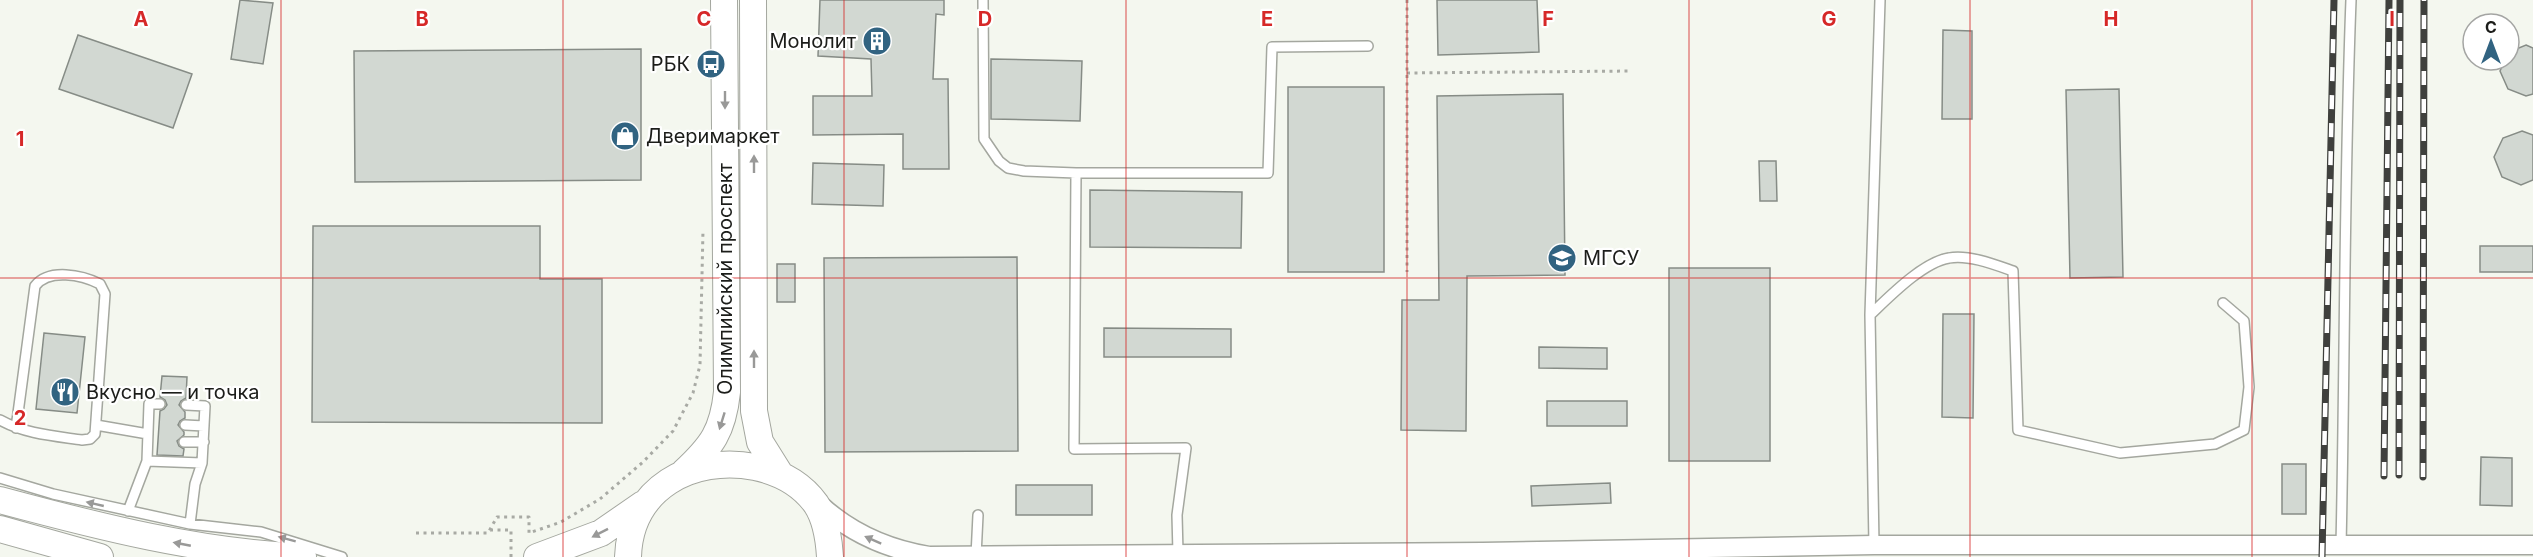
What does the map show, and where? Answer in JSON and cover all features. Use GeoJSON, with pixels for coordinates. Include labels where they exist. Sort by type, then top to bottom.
{"type":"FeatureCollection","features":[{"type":"Feature","properties":{"kind":"main road","name":"Олимпийский проспект"},"geometry":{"type":"LineString","coordinates":[[684,472],[714,440],[725,413],[727,392],[724,0]]}},
{"type":"Feature","properties":{"kind":"main road","name":"Олимпийский проспект"},"geometry":{"type":"LineString","coordinates":[[753,0],[754,411],[760,442],[780,474]]}},
{"type":"Feature","properties":{"kind":"main road"},"geometry":{"type":"LineString","coordinates":[[537,557],[601,533],[684,472],[713,464],[731,463],[780,474],[808,494],[824,521],[830,557]]}},
{"type":"Feature","properties":{"kind":"main road"},"geometry":{"type":"LineString","coordinates":[[0,500],[109,530],[188,545],[238,553],[303,557]]}},
{"type":"Feature","properties":{"kind":"main road"},"geometry":{"type":"LineString","coordinates":[[628,557],[636,518],[648,500]]}},
{"type":"Feature","properties":{"kind":"main road"},"geometry":{"type":"LineString","coordinates":[[0,529],[100,557]]}},
{"type":"Feature","properties":{"kind":"street"},"geometry":{"type":"LineString","coordinates":[[808,494],[835,519],[860,534],[885,546],[926,556],[1178,553],[1483,555],[1700,553],[1874,545],[2298,551],[2341,546],[2533,545]]}},
{"type":"Feature","properties":{"kind":"lane"},"geometry":{"type":"LineString","coordinates":[[983,0],[984,139],[999,161],[1008,168],[1076,173],[1268,173],[1272,47],[1368,46]]}},
{"type":"Feature","properties":{"kind":"lane"},"geometry":{"type":"LineString","coordinates":[[1874,545],[1870,315],[1880,0]]}},
{"type":"Feature","properties":{"kind":"lane"},"geometry":{"type":"LineString","coordinates":[[2341,546],[2345,351],[2345,152],[2351,0]]}},
{"type":"Feature","properties":{"kind":"lane"},"geometry":{"type":"LineString","coordinates":[[1076,173],[1074,449],[1186,448],[1177,515],[1178,553]]}},
{"type":"Feature","properties":{"kind":"lane"},"geometry":{"type":"LineString","coordinates":[[1870,315],[1915,274],[1949,258],[1985,261],[2013,271],[2018,430],[2120,453],[2215,444],[2244,430],[2249,387],[2244,321],[2223,303]]}},
{"type":"Feature","properties":{"kind":"lane"},"geometry":{"type":"LineString","coordinates":[[0,420],[16,428],[35,433],[82,440],[90,439],[95,434],[104,288],[94,281],[80,277],[51,275],[39,281],[32,292],[16,428]]}},
{"type":"Feature","properties":{"kind":"lane"},"geometry":{"type":"LineString","coordinates":[[128,511],[147,461],[150,404],[160,404]]}},
{"type":"Feature","properties":{"kind":"lane"},"geometry":{"type":"LineString","coordinates":[[186,405],[205,406],[202,463],[195,484],[190,524]]}},
{"type":"Feature","properties":{"kind":"lane"},"geometry":{"type":"LineString","coordinates":[[148,432],[159,424]]}},
{"type":"Feature","properties":{"kind":"lane"},"geometry":{"type":"LineString","coordinates":[[96,425],[148,432],[158,440]]}},
{"type":"Feature","properties":{"kind":"lane"},"geometry":{"type":"LineString","coordinates":[[185,425],[204,426]]}},
{"type":"Feature","properties":{"kind":"lane"},"geometry":{"type":"LineString","coordinates":[[184,442],[204,442]]}},
{"type":"Feature","properties":{"kind":"lane"},"geometry":{"type":"LineString","coordinates":[[147,461],[202,463]]}},
{"type":"Feature","properties":{"kind":"lane"},"geometry":{"type":"LineString","coordinates":[[0,478],[52,494],[190,524],[261,532],[303,543],[342,557]]}},
{"type":"Feature","properties":{"kind":"lane"},"geometry":{"type":"LineString","coordinates":[[976,556],[978,516]]}},
{"type":"Feature","properties":{"kind":"path"},"geometry":{"type":"LineString","coordinates":[[1407,0],[1407,272]]}},
{"type":"Feature","properties":{"kind":"path"},"geometry":{"type":"LineString","coordinates":[[1407,73],[1631,71]]}},
{"type":"Feature","properties":{"kind":"path"},"geometry":{"type":"LineString","coordinates":[[416,533],[488,533],[497,517],[529,517],[529,533],[561,522],[600,499],[643,462],[673,431],[693,393],[700,365],[703,227]]}},
{"type":"Feature","properties":{"kind":"path"},"geometry":{"type":"LineString","coordinates":[[490,530],[511,530],[511,557]]}},
{"type":"Feature","properties":{"kind":"building"},"geometry":{"type":"Polygon","coordinates":[[[240,0],[273,3],[263,64],[231,59],[240,0]]]}},
{"type":"Feature","properties":{"kind":"building"},"geometry":{"type":"Polygon","coordinates":[[[820,0],[944,0],[944,15],[936,14],[933,79],[948,79],[949,169],[903,169],[903,134],[813,135],[813,96],[872,96],[871,59],[818,56],[820,0]]]}},
{"type":"Feature","properties":{"kind":"building"},"geometry":{"type":"Polygon","coordinates":[[[1437,0],[1537,0],[1539,52],[1438,55],[1437,0]]]}},
{"type":"Feature","properties":{"kind":"building"},"geometry":{"type":"Polygon","coordinates":[[[1943,30],[1972,31],[1972,119],[1942,119],[1943,30]]]}},
{"type":"Feature","properties":{"kind":"building"},"geometry":{"type":"Polygon","coordinates":[[[78,35],[192,74],[173,128],[59,89],[78,35]]]}},
{"type":"Feature","properties":{"kind":"building"},"geometry":{"type":"Polygon","coordinates":[[[2526,45],[2533,48],[2533,94],[2526,96],[2508,89],[2500,72],[2521,72],[2521,47],[2526,45]]]}},
{"type":"Feature","properties":{"kind":"building"},"geometry":{"type":"Polygon","coordinates":[[[641,49],[641,180],[355,182],[354,51],[641,49]]]}},
{"type":"Feature","properties":{"kind":"building"},"geometry":{"type":"Polygon","coordinates":[[[991,59],[1082,61],[1080,121],[991,119],[991,59]]]}},
{"type":"Feature","properties":{"kind":"building"},"geometry":{"type":"Polygon","coordinates":[[[1288,87],[1384,87],[1384,272],[1288,272],[1288,87]]]}},
{"type":"Feature","properties":{"kind":"building"},"geometry":{"type":"Polygon","coordinates":[[[2119,89],[2123,277],[2070,278],[2066,90],[2119,89]]]}},
{"type":"Feature","properties":{"kind":"building"},"geometry":{"type":"Polygon","coordinates":[[[1563,94],[1565,275],[1467,276],[1466,431],[1401,430],[1402,300],[1439,300],[1437,96],[1563,94]]]}},
{"type":"Feature","properties":{"kind":"building"},"geometry":{"type":"Polygon","coordinates":[[[2522,131],[2533,135],[2533,180],[2521,185],[2502,177],[2494,157],[2503,138],[2522,131]]]}},
{"type":"Feature","properties":{"kind":"building"},"geometry":{"type":"Polygon","coordinates":[[[1759,161],[1776,161],[1777,201],[1760,201],[1759,161]]]}},
{"type":"Feature","properties":{"kind":"building"},"geometry":{"type":"Polygon","coordinates":[[[813,163],[884,165],[883,206],[812,204],[813,163]]]}},
{"type":"Feature","properties":{"kind":"building"},"geometry":{"type":"Polygon","coordinates":[[[1090,190],[1242,192],[1241,248],[1090,247],[1090,190]]]}},
{"type":"Feature","properties":{"kind":"building"},"geometry":{"type":"Polygon","coordinates":[[[313,226],[540,226],[540,279],[602,279],[602,423],[312,422],[313,226]]]}},
{"type":"Feature","properties":{"kind":"building"},"geometry":{"type":"Polygon","coordinates":[[[2480,246],[2533,246],[2533,272],[2480,272],[2480,246]]]}},
{"type":"Feature","properties":{"kind":"building"},"geometry":{"type":"Polygon","coordinates":[[[1017,257],[1018,451],[825,452],[824,258],[1017,257]]]}},
{"type":"Feature","properties":{"kind":"building"},"geometry":{"type":"Polygon","coordinates":[[[777,264],[795,264],[795,302],[777,302],[777,264]]]}},
{"type":"Feature","properties":{"kind":"building"},"geometry":{"type":"Polygon","coordinates":[[[1669,268],[1770,268],[1770,461],[1669,461],[1669,268]]]}},
{"type":"Feature","properties":{"kind":"building"},"geometry":{"type":"Polygon","coordinates":[[[1943,314],[1974,314],[1973,418],[1942,417],[1943,314]]]}},
{"type":"Feature","properties":{"kind":"building"},"geometry":{"type":"Polygon","coordinates":[[[1104,328],[1231,329],[1231,357],[1104,357],[1104,328]]]}},
{"type":"Feature","properties":{"kind":"building"},"geometry":{"type":"Polygon","coordinates":[[[44,333],[85,337],[77,413],[36,409],[44,333]]]}},
{"type":"Feature","properties":{"kind":"building"},"geometry":{"type":"Polygon","coordinates":[[[1539,347],[1607,348],[1607,369],[1539,368],[1539,347]]]}},
{"type":"Feature","properties":{"kind":"building"},"geometry":{"type":"Polygon","coordinates":[[[162,376],[187,377],[186,398],[179,405],[185,412],[185,418],[178,425],[184,435],[177,441],[184,449],[183,456],[157,455],[160,411],[167,405],[160,397],[162,376]]]}},
{"type":"Feature","properties":{"kind":"building"},"geometry":{"type":"Polygon","coordinates":[[[1547,401],[1627,401],[1627,426],[1547,426],[1547,401]]]}},
{"type":"Feature","properties":{"kind":"building"},"geometry":{"type":"Polygon","coordinates":[[[2481,457],[2512,458],[2512,506],[2480,505],[2481,457]]]}},
{"type":"Feature","properties":{"kind":"building"},"geometry":{"type":"Polygon","coordinates":[[[2282,464],[2306,464],[2306,514],[2282,514],[2282,464]]]}},
{"type":"Feature","properties":{"kind":"building"},"geometry":{"type":"Polygon","coordinates":[[[1610,483],[1611,503],[1532,506],[1531,486],[1610,483]]]}},
{"type":"Feature","properties":{"kind":"building"},"geometry":{"type":"Polygon","coordinates":[[[1016,485],[1092,485],[1092,515],[1016,515],[1016,485]]]}},
{"type":"Feature","properties":{"kind":"railway"},"geometry":{"type":"LineString","coordinates":[[2322,557],[2334,0]]}},
{"type":"Feature","properties":{"kind":"railway"},"geometry":{"type":"LineString","coordinates":[[2384,476],[2389,0]]}},
{"type":"Feature","properties":{"kind":"railway"},"geometry":{"type":"LineString","coordinates":[[2399,475],[2400,0]]}},
{"type":"Feature","properties":{"kind":"railway"},"geometry":{"type":"LineString","coordinates":[[2423,477],[2424,0]]}},
{"type":"Feature","properties":{"kind":"place","name":"Монолит"},"geometry":{"type":"Point","coordinates":[877,41]}},
{"type":"Feature","properties":{"kind":"place","name":"РБК"},"geometry":{"type":"Point","coordinates":[711,64]}},
{"type":"Feature","properties":{"kind":"place","name":"Дверимаркет"},"geometry":{"type":"Point","coordinates":[625,136]}},
{"type":"Feature","properties":{"kind":"place","name":"МГСУ"},"geometry":{"type":"Point","coordinates":[1562,258]}},
{"type":"Feature","properties":{"kind":"place","name":"Вкусно — и точка"},"geometry":{"type":"Point","coordinates":[65,392]}}]}
